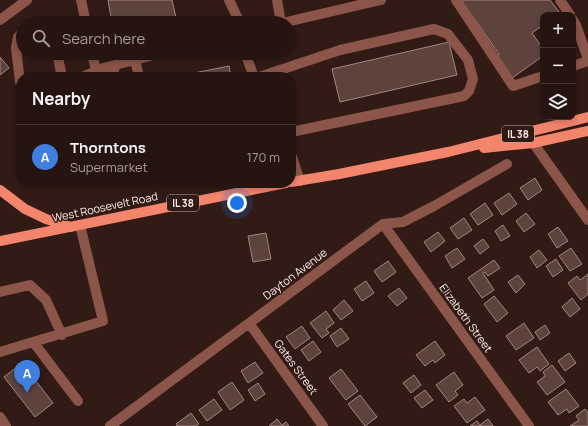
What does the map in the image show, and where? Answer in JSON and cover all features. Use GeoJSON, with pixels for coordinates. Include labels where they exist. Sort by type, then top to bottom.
{"type":"FeatureCollection","features":[{"type":"Feature","properties":{"kind":"main road","name":"IL 38"},"geometry":{"type":"LineString","coordinates":[[296,182],[448,152],[588,117]]}},
{"type":"Feature","properties":{"kind":"main road","name":"IL 38"},"geometry":{"type":"LineString","coordinates":[[448,152],[533,143],[588,131]]}},
{"type":"Feature","properties":{"kind":"main road","name":"West Roosevelt Road"},"geometry":{"type":"LineString","coordinates":[[0,241],[261,188]]}},
{"type":"Feature","properties":{"kind":"main road"},"geometry":{"type":"LineString","coordinates":[[0,190],[25,209],[46,218],[75,226]]}},
{"type":"Feature","properties":{"kind":"street"},"geometry":{"type":"LineString","coordinates":[[0,20],[27,0]]}},
{"type":"Feature","properties":{"kind":"street"},"geometry":{"type":"LineString","coordinates":[[81,0],[84,16]]}},
{"type":"Feature","properties":{"kind":"street"},"geometry":{"type":"LineString","coordinates":[[229,0],[237,16]]}},
{"type":"Feature","properties":{"kind":"street"},"geometry":{"type":"LineString","coordinates":[[277,0],[280,16]]}},
{"type":"Feature","properties":{"kind":"street"},"geometry":{"type":"LineString","coordinates":[[296,20],[382,0]]}},
{"type":"Feature","properties":{"kind":"street"},"geometry":{"type":"LineString","coordinates":[[456,0],[513,86],[540,77]]}},
{"type":"Feature","properties":{"kind":"street"},"geometry":{"type":"LineString","coordinates":[[560,0],[568,12]]}},
{"type":"Feature","properties":{"kind":"street"},"geometry":{"type":"LineString","coordinates":[[576,25],[588,60],[576,65]]}},
{"type":"Feature","properties":{"kind":"street"},"geometry":{"type":"LineString","coordinates":[[274,72],[340,50],[434,29],[448,34],[468,60],[473,79],[469,91],[464,96],[296,131]]}},
{"type":"Feature","properties":{"kind":"street"},"geometry":{"type":"LineString","coordinates":[[17,60],[19,72]]}},
{"type":"Feature","properties":{"kind":"street"},"geometry":{"type":"LineString","coordinates":[[59,60],[61,72]]}},
{"type":"Feature","properties":{"kind":"street"},"geometry":{"type":"LineString","coordinates":[[94,60],[96,71],[135,60],[138,72]]}},
{"type":"Feature","properties":{"kind":"street"},"geometry":{"type":"LineString","coordinates":[[248,60],[252,72]]}},
{"type":"Feature","properties":{"kind":"street"},"geometry":{"type":"LineString","coordinates":[[113,72],[116,65]]}},
{"type":"Feature","properties":{"kind":"street"},"geometry":{"type":"LineString","coordinates":[[525,132],[588,220]]}},
{"type":"Feature","properties":{"kind":"street"},"geometry":{"type":"LineString","coordinates":[[383,224],[403,222],[507,164]]}},
{"type":"Feature","properties":{"kind":"street","name":"Dayton Avenue"},"geometry":{"type":"LineString","coordinates":[[116,424],[383,224]]}},
{"type":"Feature","properties":{"kind":"street","name":"Elizabeth Street"},"geometry":{"type":"LineString","coordinates":[[383,224],[529,426]]}},
{"type":"Feature","properties":{"kind":"street"},"geometry":{"type":"LineString","coordinates":[[0,352],[103,322],[75,226]]}},
{"type":"Feature","properties":{"kind":"street"},"geometry":{"type":"LineString","coordinates":[[0,292],[30,285],[46,300],[62,335]]}},
{"type":"Feature","properties":{"kind":"street","name":"Gates Street"},"geometry":{"type":"LineString","coordinates":[[249,323],[323,426]]}},
{"type":"Feature","properties":{"kind":"street"},"geometry":{"type":"LineString","coordinates":[[34,343],[78,401]]}},
{"type":"Feature","properties":{"kind":"building"},"geometry":{"type":"Polygon","coordinates":[[[108,0],[172,0],[176,16],[111,16],[108,0]]]}},
{"type":"Feature","properties":{"kind":"building"},"geometry":{"type":"Polygon","coordinates":[[[461,0],[550,0],[559,12],[540,12],[540,27],[532,33],[540,45],[540,58],[512,78],[497,57],[499,54],[461,0]]]}},
{"type":"Feature","properties":{"kind":"building"},"geometry":{"type":"Polygon","coordinates":[[[449,42],[457,75],[340,102],[332,69],[449,42]]]}},
{"type":"Feature","properties":{"kind":"building"},"geometry":{"type":"Polygon","coordinates":[[[0,57],[9,68],[0,75],[0,57]]]}},
{"type":"Feature","properties":{"kind":"building"},"geometry":{"type":"Polygon","coordinates":[[[229,66],[230,72],[199,72],[229,66]]]}},
{"type":"Feature","properties":{"kind":"building"},"geometry":{"type":"Polygon","coordinates":[[[535,178],[542,190],[528,200],[520,188],[535,178]]]}},
{"type":"Feature","properties":{"kind":"building"},"geometry":{"type":"Polygon","coordinates":[[[509,193],[517,204],[502,215],[494,203],[509,193]]]}},
{"type":"Feature","properties":{"kind":"building"},"geometry":{"type":"Polygon","coordinates":[[[485,203],[493,215],[478,225],[470,214],[485,203]]]}},
{"type":"Feature","properties":{"kind":"building"},"geometry":{"type":"Polygon","coordinates":[[[526,213],[535,224],[524,232],[516,221],[526,213]]]}},
{"type":"Feature","properties":{"kind":"building"},"geometry":{"type":"Polygon","coordinates":[[[464,218],[472,230],[458,239],[450,228],[464,218]]]}},
{"type":"Feature","properties":{"kind":"building"},"geometry":{"type":"Polygon","coordinates":[[[503,225],[510,236],[501,241],[495,231],[503,225]]]}},
{"type":"Feature","properties":{"kind":"building"},"geometry":{"type":"Polygon","coordinates":[[[558,227],[568,241],[557,248],[548,234],[558,227]]]}},
{"type":"Feature","properties":{"kind":"building"},"geometry":{"type":"Polygon","coordinates":[[[438,232],[445,241],[431,252],[424,242],[438,232]]]}},
{"type":"Feature","properties":{"kind":"building"},"geometry":{"type":"Polygon","coordinates":[[[266,233],[271,259],[253,262],[248,236],[266,233]]]}},
{"type":"Feature","properties":{"kind":"building"},"geometry":{"type":"Polygon","coordinates":[[[483,239],[489,247],[480,254],[474,246],[483,239]]]}},
{"type":"Feature","properties":{"kind":"building"},"geometry":{"type":"Polygon","coordinates":[[[457,248],[465,259],[452,268],[445,256],[457,248]]]}},
{"type":"Feature","properties":{"kind":"building"},"geometry":{"type":"Polygon","coordinates":[[[571,248],[582,264],[570,271],[559,256],[571,248]]]}},
{"type":"Feature","properties":{"kind":"building"},"geometry":{"type":"Polygon","coordinates":[[[539,250],[547,260],[537,268],[530,257],[539,250]]]}},
{"type":"Feature","properties":{"kind":"building"},"geometry":{"type":"Polygon","coordinates":[[[556,259],[563,270],[553,277],[546,266],[556,259]]]}},
{"type":"Feature","properties":{"kind":"building"},"geometry":{"type":"Polygon","coordinates":[[[494,260],[500,268],[488,276],[485,272],[483,273],[494,290],[482,298],[468,278],[494,260]]]}},
{"type":"Feature","properties":{"kind":"building"},"geometry":{"type":"Polygon","coordinates":[[[388,261],[396,272],[382,282],[374,271],[388,261]]]}},
{"type":"Feature","properties":{"kind":"building"},"geometry":{"type":"Polygon","coordinates":[[[588,274],[588,294],[581,300],[568,283],[577,276],[580,280],[588,274]]]}},
{"type":"Feature","properties":{"kind":"building"},"geometry":{"type":"Polygon","coordinates":[[[518,275],[525,284],[516,293],[508,282],[518,275]]]}},
{"type":"Feature","properties":{"kind":"building"},"geometry":{"type":"Polygon","coordinates":[[[366,281],[374,293],[362,301],[354,289],[366,281]]]}},
{"type":"Feature","properties":{"kind":"building"},"geometry":{"type":"Polygon","coordinates":[[[399,288],[407,298],[397,306],[388,296],[399,288]]]}},
{"type":"Feature","properties":{"kind":"building"},"geometry":{"type":"Polygon","coordinates":[[[494,296],[508,313],[497,322],[484,304],[494,296]]]}},
{"type":"Feature","properties":{"kind":"building"},"geometry":{"type":"Polygon","coordinates":[[[572,298],[580,309],[570,317],[562,307],[572,298]]]}},
{"type":"Feature","properties":{"kind":"building"},"geometry":{"type":"Polygon","coordinates":[[[344,300],[353,311],[341,320],[333,310],[344,300]]]}},
{"type":"Feature","properties":{"kind":"building"},"geometry":{"type":"Polygon","coordinates":[[[326,311],[334,323],[326,329],[329,333],[322,338],[310,323],[326,311]]]}},
{"type":"Feature","properties":{"kind":"building"},"geometry":{"type":"Polygon","coordinates":[[[524,323],[534,338],[516,350],[506,336],[524,323]]]}},
{"type":"Feature","properties":{"kind":"building"},"geometry":{"type":"Polygon","coordinates":[[[545,325],[550,333],[540,340],[535,332],[545,325]]]}},
{"type":"Feature","properties":{"kind":"building"},"geometry":{"type":"Polygon","coordinates":[[[302,326],[310,338],[295,349],[286,337],[302,326]]]}},
{"type":"Feature","properties":{"kind":"building"},"geometry":{"type":"Polygon","coordinates":[[[341,328],[349,339],[337,347],[330,336],[341,328]]]}},
{"type":"Feature","properties":{"kind":"building"},"geometry":{"type":"Polygon","coordinates":[[[313,341],[321,352],[309,361],[301,350],[313,341]]]}},
{"type":"Feature","properties":{"kind":"building"},"geometry":{"type":"Polygon","coordinates":[[[435,341],[445,355],[435,363],[433,360],[425,366],[416,355],[435,341]]]}},
{"type":"Feature","properties":{"kind":"building"},"geometry":{"type":"Polygon","coordinates":[[[537,347],[549,364],[540,371],[537,367],[529,373],[519,360],[537,347]]]}},
{"type":"Feature","properties":{"kind":"building"},"geometry":{"type":"Polygon","coordinates":[[[569,353],[576,363],[565,371],[558,361],[569,353]]]}},
{"type":"Feature","properties":{"kind":"building"},"geometry":{"type":"Polygon","coordinates":[[[255,362],[263,373],[248,383],[241,371],[255,362]]]}},
{"type":"Feature","properties":{"kind":"building"},"geometry":{"type":"Polygon","coordinates":[[[22,363],[53,403],[35,417],[4,377],[22,363]]]}},
{"type":"Feature","properties":{"kind":"building"},"geometry":{"type":"Polygon","coordinates":[[[552,365],[565,382],[547,395],[537,382],[545,376],[543,372],[552,365]]]}},
{"type":"Feature","properties":{"kind":"building"},"geometry":{"type":"Polygon","coordinates":[[[341,369],[358,391],[346,400],[329,378],[341,369]]]}},
{"type":"Feature","properties":{"kind":"building"},"geometry":{"type":"Polygon","coordinates":[[[454,372],[463,385],[455,391],[458,395],[449,402],[436,385],[454,372]]]}},
{"type":"Feature","properties":{"kind":"building"},"geometry":{"type":"Polygon","coordinates":[[[414,375],[421,385],[411,393],[403,383],[414,375]]]}},
{"type":"Feature","properties":{"kind":"building"},"geometry":{"type":"Polygon","coordinates":[[[232,382],[244,400],[230,410],[218,392],[232,382]]]}},
{"type":"Feature","properties":{"kind":"building"},"geometry":{"type":"Polygon","coordinates":[[[258,383],[265,394],[255,401],[248,390],[258,383]]]}},
{"type":"Feature","properties":{"kind":"building"},"geometry":{"type":"Polygon","coordinates":[[[566,389],[579,406],[569,413],[567,409],[558,415],[548,402],[566,389]]]}},
{"type":"Feature","properties":{"kind":"building"},"geometry":{"type":"Polygon","coordinates":[[[425,390],[433,400],[422,408],[414,398],[425,390]]]}},
{"type":"Feature","properties":{"kind":"building"},"geometry":{"type":"Polygon","coordinates":[[[360,395],[377,417],[365,426],[348,404],[360,395]]]}},
{"type":"Feature","properties":{"kind":"building"},"geometry":{"type":"Polygon","coordinates":[[[475,397],[485,410],[467,423],[454,406],[464,399],[467,403],[475,397]]]}},
{"type":"Feature","properties":{"kind":"building"},"geometry":{"type":"Polygon","coordinates":[[[214,399],[222,410],[207,421],[199,410],[214,399]]]}},
{"type":"Feature","properties":{"kind":"building"},"geometry":{"type":"Polygon","coordinates":[[[585,409],[588,413],[588,426],[570,426],[579,420],[576,416],[585,409]]]}},
{"type":"Feature","properties":{"kind":"building"},"geometry":{"type":"Polygon","coordinates":[[[191,413],[199,424],[196,426],[177,426],[176,424],[191,413]]]}},
{"type":"Feature","properties":{"kind":"building"},"geometry":{"type":"Polygon","coordinates":[[[277,419],[282,425],[286,422],[289,426],[269,426],[277,419]]]}},
{"type":"Feature","properties":{"kind":"building"},"geometry":{"type":"Polygon","coordinates":[[[488,419],[493,426],[470,426],[477,421],[480,425],[488,419]]]}},
{"type":"Feature","properties":{"kind":"place","name":"Thorntons"},"geometry":{"type":"Point","coordinates":[27,393]}}]}
